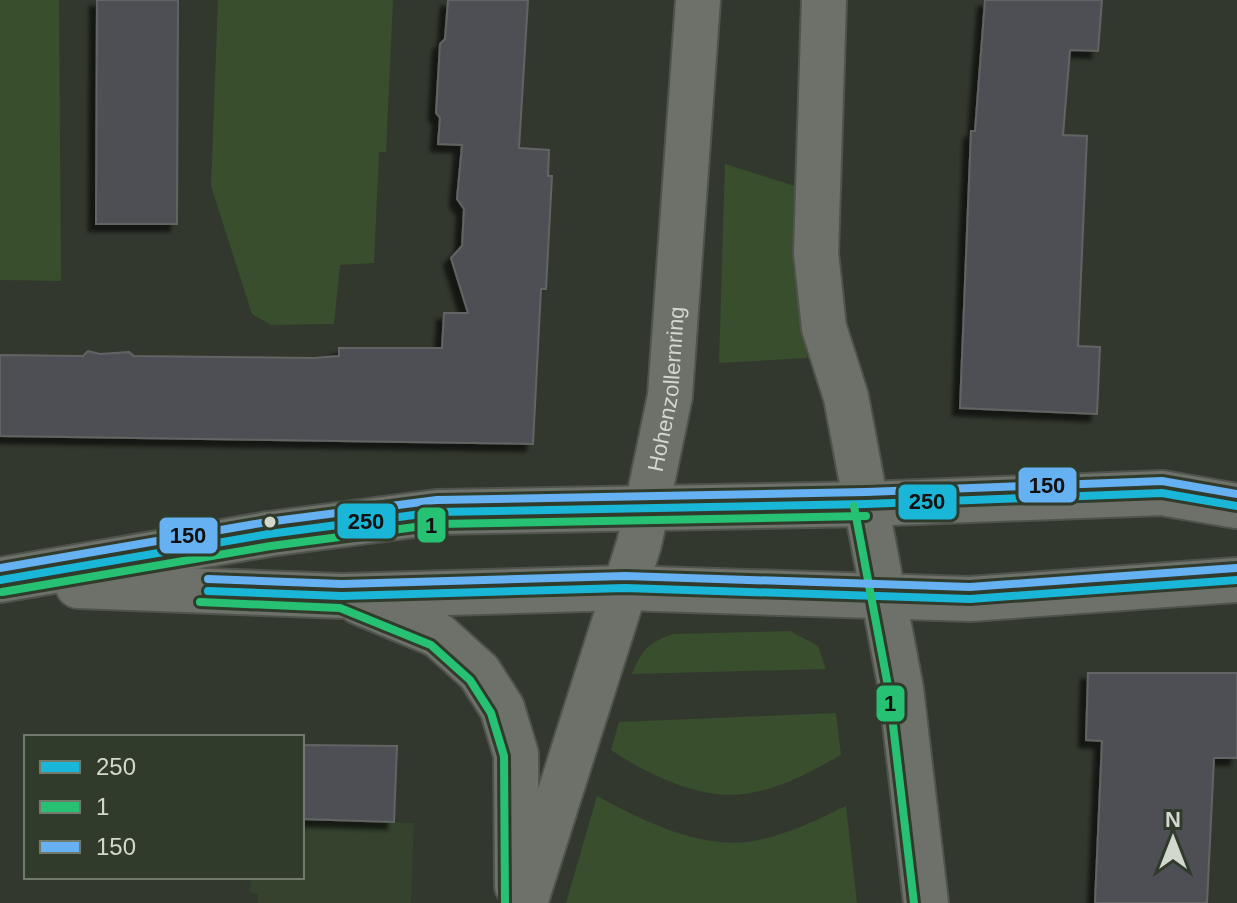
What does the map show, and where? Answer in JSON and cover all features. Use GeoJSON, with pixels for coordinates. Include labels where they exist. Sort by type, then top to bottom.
{"type":"FeatureCollection","features":[{"type":"Feature","properties":{"kind":"main road","name":"Hohenzollernring"},"geometry":{"type":"LineString","coordinates":[[525,903],[639,544],[670,396],[698,0]]}},
{"type":"Feature","properties":{"kind":"main road"},"geometry":{"type":"LineString","coordinates":[[824,0],[816,253],[824,328],[846,397],[901,689],[926,903]]}},
{"type":"Feature","properties":{"kind":"main road"},"geometry":{"type":"LineString","coordinates":[[0,582],[269,534],[437,512],[866,504],[1162,493],[1237,506]]}},
{"type":"Feature","properties":{"kind":"main road"},"geometry":{"type":"LineString","coordinates":[[0,582],[342,596],[625,588],[970,599],[1237,580]]}},
{"type":"Feature","properties":{"kind":"main road"},"geometry":{"type":"LineString","coordinates":[[342,596],[438,635],[479,672],[502,708],[516,754],[517,903]]}},
{"type":"Feature","properties":{"kind":"shaded area"},"geometry":{"type":"Polygon","coordinates":[[[0,0],[59,0],[61,281],[0,280],[0,0]]]}},
{"type":"Feature","properties":{"kind":"shaded area"},"geometry":{"type":"Polygon","coordinates":[[[218,0],[393,0],[386,152],[379,152],[374,263],[340,265],[334,324],[271,325],[252,314],[211,186],[218,0]]]}},
{"type":"Feature","properties":{"kind":"shaded area"},"geometry":{"type":"Polygon","coordinates":[[[725,164],[795,186],[807,358],[719,363],[725,164]]]}},
{"type":"Feature","properties":{"kind":"shaded area"},"geometry":{"type":"Polygon","coordinates":[[[790,631],[818,646],[826,669],[632,674],[647,648],[673,634],[790,631]]]}},
{"type":"Feature","properties":{"kind":"shaded area"},"geometry":{"type":"Polygon","coordinates":[[[836,713],[841,755],[806,774],[757,792],[727,795],[692,789],[641,768],[611,750],[619,722],[836,713]]]}},
{"type":"Feature","properties":{"kind":"shaded area"},"geometry":{"type":"Polygon","coordinates":[[[597,796],[673,831],[734,843],[778,835],[846,806],[857,903],[566,903],[597,796]]]}},
{"type":"Feature","properties":{"kind":"shaded area"},"geometry":{"type":"Polygon","coordinates":[[[304,819],[414,823],[411,903],[258,903],[258,894],[250,893],[251,879],[304,879],[304,819]]]}},
{"type":"Feature","properties":{"kind":"building"},"geometry":{"type":"Polygon","coordinates":[[[97,0],[178,0],[177,224],[96,224],[97,0]]]}},
{"type":"Feature","properties":{"kind":"building"},"geometry":{"type":"Polygon","coordinates":[[[448,0],[528,0],[519,148],[549,150],[548,176],[552,176],[546,289],[541,289],[533,444],[0,436],[0,355],[83,356],[88,351],[100,354],[129,352],[134,356],[314,358],[339,356],[339,348],[442,348],[444,313],[468,313],[451,258],[462,246],[464,209],[457,199],[462,145],[438,144],[440,118],[436,113],[440,44],[445,39],[448,0]]]}},
{"type":"Feature","properties":{"kind":"building"},"geometry":{"type":"Polygon","coordinates":[[[985,0],[1102,0],[1098,51],[1070,50],[1063,135],[1087,136],[1078,346],[1100,347],[1097,414],[960,408],[971,131],[975,131],[985,0]]]}},
{"type":"Feature","properties":{"kind":"building"},"geometry":{"type":"Polygon","coordinates":[[[1088,673],[1237,673],[1237,758],[1214,758],[1207,903],[1095,903],[1102,741],[1086,740],[1088,673]]]}},
{"type":"Feature","properties":{"kind":"building"},"geometry":{"type":"Polygon","coordinates":[[[304,745],[397,746],[394,822],[304,819],[304,745]]]}},
{"type":"Feature","properties":{"kind":"transit line","name":"150"},"geometry":{"type":"LineString","coordinates":[[0,568],[267,522],[437,500],[866,492],[1162,481],[1237,494]]}},
{"type":"Feature","properties":{"kind":"transit line","name":"250"},"geometry":{"type":"LineString","coordinates":[[0,580],[269,534],[437,512],[866,504],[1162,493],[1237,506]]}},
{"type":"Feature","properties":{"kind":"transit line","name":"1"},"geometry":{"type":"LineString","coordinates":[[854,506],[889,691],[914,903]]}},
{"type":"Feature","properties":{"kind":"transit line","name":"1"},"geometry":{"type":"LineString","coordinates":[[2,592],[271,546],[438,524],[866,516]]}},
{"type":"Feature","properties":{"kind":"transit line","name":"150"},"geometry":{"type":"LineString","coordinates":[[208,579],[342,584],[625,576],[970,587],[1236,568]]}},
{"type":"Feature","properties":{"kind":"transit line","name":"250"},"geometry":{"type":"LineString","coordinates":[[208,591],[342,596],[625,588],[970,599],[1237,580]]}},
{"type":"Feature","properties":{"kind":"transit line","name":"1"},"geometry":{"type":"LineString","coordinates":[[200,602],[340,608],[431,645],[470,680],[491,713],[504,756],[505,903]]}}]}
